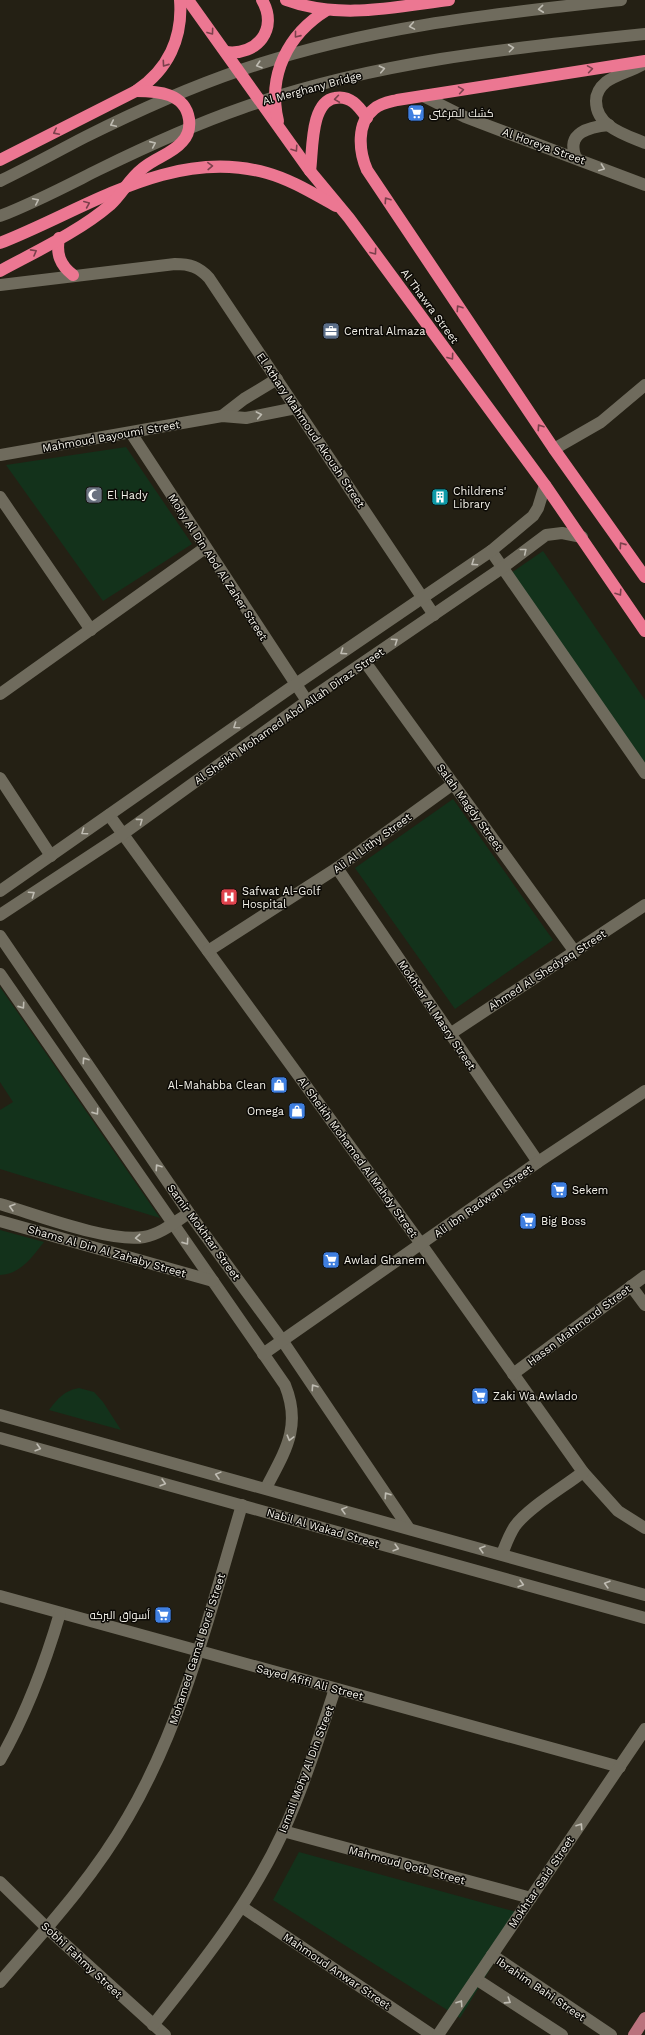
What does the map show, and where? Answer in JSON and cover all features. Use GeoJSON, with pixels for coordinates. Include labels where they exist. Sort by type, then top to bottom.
{"type":"FeatureCollection","features":[{"type":"Feature","properties":{"kind":"highway"},"geometry":{"type":"LineString","coordinates":[[0,160],[136,91],[153,78],[172,54],[180,29],[180,0]]}},
{"type":"Feature","properties":{"kind":"highway","name":"Al Thawra Street"},"geometry":{"type":"LineString","coordinates":[[188,0],[310,171],[341,209],[545,485],[645,630]]}},
{"type":"Feature","properties":{"kind":"highway"},"geometry":{"type":"LineString","coordinates":[[226,52],[240,53],[247,51],[263,37],[268,23],[268,16],[262,0]]}},
{"type":"Feature","properties":{"kind":"highway"},"geometry":{"type":"LineString","coordinates":[[286,0],[327,10],[354,11],[449,0]]}},
{"type":"Feature","properties":{"kind":"highway"},"geometry":{"type":"LineString","coordinates":[[279,126],[276,112],[275,84],[283,57],[289,45],[306,25],[327,10]]}},
{"type":"Feature","properties":{"kind":"highway","name":"Al Thawra Street"},"geometry":{"type":"LineString","coordinates":[[645,62],[423,96],[382,104],[373,110],[367,118],[361,137],[360,148],[367,170],[554,449],[645,577]]}},
{"type":"Feature","properties":{"kind":"highway"},"geometry":{"type":"LineString","coordinates":[[0,271],[59,238],[104,209],[145,166],[179,146],[184,141],[190,122],[186,109],[177,98],[154,92],[136,91]]}},
{"type":"Feature","properties":{"kind":"highway"},"geometry":{"type":"LineString","coordinates":[[310,171],[316,119],[321,106],[332,98],[346,98],[356,104],[367,118]]}},
{"type":"Feature","properties":{"kind":"highway"},"geometry":{"type":"LineString","coordinates":[[0,243],[124,188],[180,170],[209,166],[239,167],[268,173],[282,178],[341,209]]}},
{"type":"Feature","properties":{"kind":"highway"},"geometry":{"type":"LineString","coordinates":[[59,238],[57,247],[61,263],[74,275]]}},
{"type":"Feature","properties":{"kind":"main road"},"geometry":{"type":"LineString","coordinates":[[634,2035],[645,2018]]}},
{"type":"Feature","properties":{"kind":"street"},"geometry":{"type":"LineString","coordinates":[[0,181],[99,130],[150,107],[222,77],[282,57],[344,41],[426,24],[489,14],[621,0]]}},
{"type":"Feature","properties":{"kind":"street","name":"Al Merghany Bridge"},"geometry":{"type":"LineString","coordinates":[[0,216],[168,137],[281,95],[358,75],[437,58],[503,48],[645,34]]}},
{"type":"Feature","properties":{"kind":"street"},"geometry":{"type":"LineString","coordinates":[[645,62],[627,73],[612,79],[600,89],[596,98],[597,110],[600,116],[609,125],[620,132],[645,143]]}},
{"type":"Feature","properties":{"kind":"street","name":"Al Horeya Street"},"geometry":{"type":"LineString","coordinates":[[423,96],[465,117],[645,185]]}},
{"type":"Feature","properties":{"kind":"street"},"geometry":{"type":"LineString","coordinates":[[576,158],[574,144],[581,132],[590,128],[609,125]]}},
{"type":"Feature","properties":{"kind":"street","name":"El Athary Mahmoud Akoush Street"},"geometry":{"type":"LineString","coordinates":[[0,284],[175,264],[194,266],[209,278],[434,615]]}},
{"type":"Feature","properties":{"kind":"street","name":"Mahmoud Bayoumi Street"},"geometry":{"type":"LineString","coordinates":[[222,416],[240,402],[277,379]]}},
{"type":"Feature","properties":{"kind":"street"},"geometry":{"type":"LineString","coordinates":[[554,449],[601,422],[645,385]]}},
{"type":"Feature","properties":{"kind":"street","name":"Mahmoud Bayoumi Street"},"geometry":{"type":"LineString","coordinates":[[0,455],[222,416],[246,418],[296,408]]}},
{"type":"Feature","properties":{"kind":"street","name":"Mohy Al Din Abd Al Zaher Street"},"geometry":{"type":"LineString","coordinates":[[131,432],[205,548],[307,701]]}},
{"type":"Feature","properties":{"kind":"street","name":"Al Sheikh Mohamed Abd Allah Diraz Street"},"geometry":{"type":"LineString","coordinates":[[0,891],[296,684],[491,551],[534,516],[545,485]]}},
{"type":"Feature","properties":{"kind":"street"},"geometry":{"type":"LineString","coordinates":[[0,498],[91,630]]}},
{"type":"Feature","properties":{"kind":"street","name":"Al Sheikh Mohamed Abd Allah Diraz Street"},"geometry":{"type":"LineString","coordinates":[[0,915],[123,834],[307,701],[502,568],[546,535],[562,533],[582,537]]}},
{"type":"Feature","properties":{"kind":"street"},"geometry":{"type":"LineString","coordinates":[[0,694],[205,548]]}},
{"type":"Feature","properties":{"kind":"street"},"geometry":{"type":"LineString","coordinates":[[491,551],[645,773]]}},
{"type":"Feature","properties":{"kind":"street","name":"Salah Magdy Street"},"geometry":{"type":"LineString","coordinates":[[365,662],[575,952]]}},
{"type":"Feature","properties":{"kind":"street"},"geometry":{"type":"LineString","coordinates":[[0,778],[51,856]]}},
{"type":"Feature","properties":{"kind":"street","name":"Ali Al Lithy Street"},"geometry":{"type":"LineString","coordinates":[[208,952],[337,868],[453,784]]}},
{"type":"Feature","properties":{"kind":"street","name":"Al Sheikh Mohamed Al Mahdy Street"},"geometry":{"type":"LineString","coordinates":[[109,815],[421,1244],[583,1472],[618,1511],[645,1528]]}},
{"type":"Feature","properties":{"kind":"street","name":"Mokhtar Al Masry Street"},"geometry":{"type":"LineString","coordinates":[[337,868],[538,1162]]}},
{"type":"Feature","properties":{"kind":"street","name":"Ahmed Al Shedyaq Street"},"geometry":{"type":"LineString","coordinates":[[450,1034],[645,905]]}},
{"type":"Feature","properties":{"kind":"street","name":"Samir Mokhtar Street"},"geometry":{"type":"LineString","coordinates":[[0,936],[190,1213],[282,1340],[408,1528]]}},
{"type":"Feature","properties":{"kind":"street","name":"Samir Mokhtar Street"},"geometry":{"type":"LineString","coordinates":[[0,974],[285,1385],[293,1412],[290,1440],[266,1488]]}},
{"type":"Feature","properties":{"kind":"street","name":"Ali Ibn Radwan Street"},"geometry":{"type":"LineString","coordinates":[[264,1354],[538,1162],[645,1091]]}},
{"type":"Feature","properties":{"kind":"street","name":"Shams Al Din Al Zahaby Street"},"geometry":{"type":"LineString","coordinates":[[0,1204],[122,1238],[153,1235],[190,1213]]}},
{"type":"Feature","properties":{"kind":"street","name":"Shams Al Din Al Zahaby Street"},"geometry":{"type":"LineString","coordinates":[[0,1220],[95,1249],[213,1281]]}},
{"type":"Feature","properties":{"kind":"street"},"geometry":{"type":"LineString","coordinates":[[95,1249],[100,1233]]}},
{"type":"Feature","properties":{"kind":"street","name":"Hassn Mahmoud Street"},"geometry":{"type":"LineString","coordinates":[[514,1374],[645,1276]]}},
{"type":"Feature","properties":{"kind":"street"},"geometry":{"type":"LineString","coordinates":[[632,1286],[645,1305]]}},
{"type":"Feature","properties":{"kind":"street","name":"Nabil Al Wakad Street"},"geometry":{"type":"LineString","coordinates":[[0,1415],[645,1595]]}},
{"type":"Feature","properties":{"kind":"street","name":"Nabil Al Wakad Street"},"geometry":{"type":"LineString","coordinates":[[0,1438],[645,1618]]}},
{"type":"Feature","properties":{"kind":"street"},"geometry":{"type":"LineString","coordinates":[[502,1554],[508,1537],[516,1525],[526,1515],[583,1472]]}},
{"type":"Feature","properties":{"kind":"street","name":"Mohamed Gamal Borei Street"},"geometry":{"type":"LineString","coordinates":[[0,1982],[78,1892],[132,1811],[168,1736],[184,1694],[242,1505]]}},
{"type":"Feature","properties":{"kind":"street","name":"Sayed Afifi Ali Street"},"geometry":{"type":"LineString","coordinates":[[0,1596],[620,1767]]}},
{"type":"Feature","properties":{"kind":"street"},"geometry":{"type":"LineString","coordinates":[[0,1760],[25,1713],[39,1680],[60,1613]]}},
{"type":"Feature","properties":{"kind":"street","name":"Ismail Mohy Al Din Street"},"geometry":{"type":"LineString","coordinates":[[153,2025],[200,1966],[242,1906],[283,1831],[299,1793],[335,1689]]}},
{"type":"Feature","properties":{"kind":"street","name":"Mokhtar Said Street"},"geometry":{"type":"LineString","coordinates":[[438,2035],[645,1729]]}},
{"type":"Feature","properties":{"kind":"street","name":"Mahmoud Qotb Street"},"geometry":{"type":"LineString","coordinates":[[283,1831],[531,1898]]}},
{"type":"Feature","properties":{"kind":"street","name":"Sobhi Fahmy Street"},"geometry":{"type":"LineString","coordinates":[[0,1882],[47,1928],[165,2035]]}},
{"type":"Feature","properties":{"kind":"street","name":"Mahmoud Anwar Street"},"geometry":{"type":"LineString","coordinates":[[242,1906],[432,2035]]}},
{"type":"Feature","properties":{"kind":"street","name":"Ibrahim Bahi Street"},"geometry":{"type":"LineString","coordinates":[[492,1955],[611,2035]]}},
{"type":"Feature","properties":{"kind":"street"},"geometry":{"type":"LineString","coordinates":[[476,1979],[562,2035]]}},
{"type":"Feature","properties":{"kind":"green space"},"geometry":{"type":"Polygon","coordinates":[[[126,447],[192,544],[103,601],[6,465],[126,447]]]}},
{"type":"Feature","properties":{"kind":"green space"},"geometry":{"type":"Polygon","coordinates":[[[543,551],[645,700],[645,763],[511,573],[543,551]]]}},
{"type":"Feature","properties":{"kind":"green space"},"geometry":{"type":"Polygon","coordinates":[[[453,799],[553,940],[455,1009],[355,868],[453,799]]]}},
{"type":"Feature","properties":{"kind":"green space"},"geometry":{"type":"Polygon","coordinates":[[[0,987],[160,1218],[0,1169],[0,1110],[13,1102],[0,1082],[0,987]]]}},
{"type":"Feature","properties":{"kind":"green space"},"geometry":{"type":"Polygon","coordinates":[[[0,1230],[44,1242],[30,1259],[20,1268],[14,1272],[0,1275],[0,1230]]]}},
{"type":"Feature","properties":{"kind":"green space"},"geometry":{"type":"Polygon","coordinates":[[[79,1388],[94,1392],[103,1402],[121,1430],[49,1410],[62,1396],[69,1391],[79,1388]]]}},
{"type":"Feature","properties":{"kind":"green space"},"geometry":{"type":"Polygon","coordinates":[[[299,1852],[524,1914],[460,2018],[273,1900],[299,1852]]]}},
{"type":"Feature","properties":{"kind":"place","name":"كشك المرغنى"},"geometry":{"type":"Point","coordinates":[416,113]}},
{"type":"Feature","properties":{"kind":"place","name":"Central Almaza"},"geometry":{"type":"Point","coordinates":[331,331]}},
{"type":"Feature","properties":{"kind":"place","name":"El Hady"},"geometry":{"type":"Point","coordinates":[94,495]}},
{"type":"Feature","properties":{"kind":"place","name":"Childrens' Library"},"geometry":{"type":"Point","coordinates":[440,497]}},
{"type":"Feature","properties":{"kind":"place","name":"Safwat Al-Golf Hospital"},"geometry":{"type":"Point","coordinates":[229,897]}},
{"type":"Feature","properties":{"kind":"place","name":"Al-Mahabba Clean"},"geometry":{"type":"Point","coordinates":[279,1085]}},
{"type":"Feature","properties":{"kind":"place","name":"Omega"},"geometry":{"type":"Point","coordinates":[297,1111]}},
{"type":"Feature","properties":{"kind":"place","name":"Sekem"},"geometry":{"type":"Point","coordinates":[559,1190]}},
{"type":"Feature","properties":{"kind":"place","name":"Big Boss"},"geometry":{"type":"Point","coordinates":[528,1221]}},
{"type":"Feature","properties":{"kind":"place","name":"Awlad Ghanem"},"geometry":{"type":"Point","coordinates":[331,1260]}},
{"type":"Feature","properties":{"kind":"place","name":"Zaki Wa Awlado"},"geometry":{"type":"Point","coordinates":[480,1396]}},
{"type":"Feature","properties":{"kind":"place","name":"أسواق البركه"},"geometry":{"type":"Point","coordinates":[163,1615]}}]}
